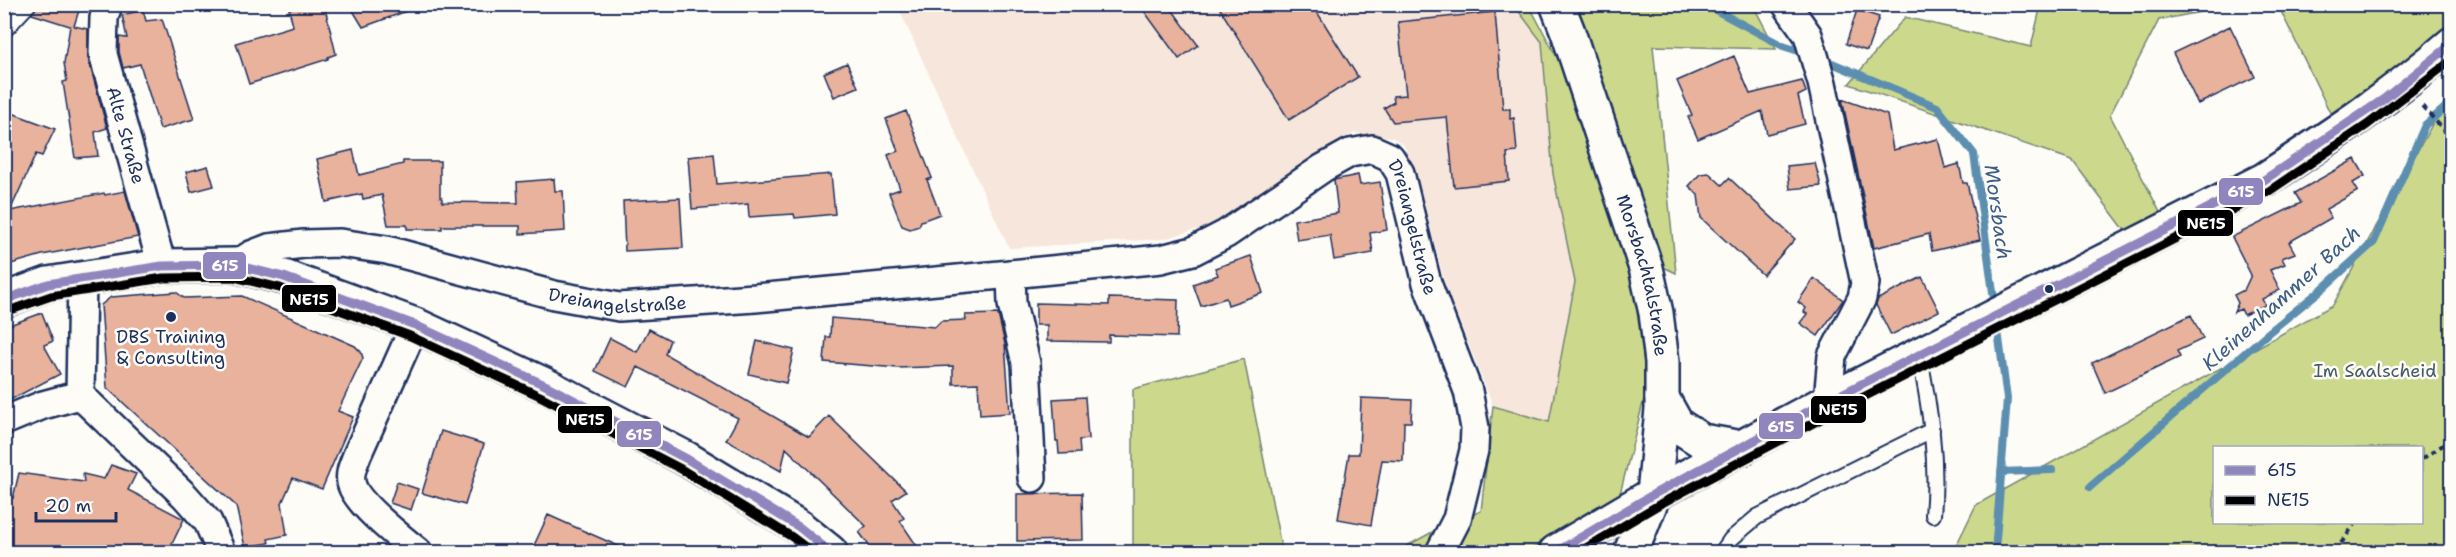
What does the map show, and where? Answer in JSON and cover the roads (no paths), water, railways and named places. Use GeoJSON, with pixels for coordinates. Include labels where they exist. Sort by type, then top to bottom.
{"type":"FeatureCollection","features":[{"type":"Feature","properties":{"kind":"main road","name":"Morsbachtalstraße"},"geometry":{"type":"LineString","coordinates":[[1557,4],[1572,42],[1646,268],[1656,313],[1661,352],[1662,398],[1654,494],[1631,552]]}},
{"type":"Feature","properties":{"kind":"main road"},"geometry":{"type":"LineString","coordinates":[[1556,552],[1654,494],[1828,401],[2264,180],[2331,137],[2404,85],[2451,44]]}},
{"type":"Feature","properties":{"kind":"main road"},"geometry":{"type":"LineString","coordinates":[[4,300],[48,284],[162,266],[235,265],[284,277],[415,325],[545,385],[687,459],[799,527],[830,552]]}},
{"type":"Feature","properties":{"kind":"main road"},"geometry":{"type":"LineString","coordinates":[[1662,398],[1677,425],[1702,441],[1742,448]]}},
{"type":"Feature","properties":{"kind":"street","name":"Alte Straße"},"geometry":{"type":"LineString","coordinates":[[108,4],[104,18],[104,54],[162,266]]}},
{"type":"Feature","properties":{"kind":"street"},"geometry":{"type":"LineString","coordinates":[[1786,4],[1808,35],[1822,83],[1865,283],[1862,298],[1832,356],[1828,401]]}},
{"type":"Feature","properties":{"kind":"street","name":"Dreiangelstraße"},"geometry":{"type":"LineString","coordinates":[[235,265],[269,248],[340,243],[387,250],[554,295],[619,307],[755,298],[1161,259],[1193,251],[1226,234],[1323,168],[1350,153],[1372,149],[1390,157],[1400,173],[1427,283],[1468,391],[1475,428],[1474,450],[1457,519],[1440,552]]}},
{"type":"Feature","properties":{"kind":"street"},"geometry":{"type":"LineString","coordinates":[[1011,274],[1012,304],[1026,363],[1032,478]]}},
{"type":"Feature","properties":{"kind":"street"},"geometry":{"type":"LineString","coordinates":[[82,278],[80,396],[199,511],[212,530],[221,552]]}},
{"type":"Feature","properties":{"kind":"street"},"geometry":{"type":"LineString","coordinates":[[415,325],[357,455],[351,470],[351,484],[360,499],[418,552]]}},
{"type":"Feature","properties":{"kind":"street"},"geometry":{"type":"LineString","coordinates":[[4,421],[43,405],[80,396]]}},
{"type":"Feature","properties":{"kind":"lane"},"geometry":{"type":"LineString","coordinates":[[4,31],[29,4]]}},
{"type":"Feature","properties":{"kind":"lane"},"geometry":{"type":"LineString","coordinates":[[1919,354],[1929,401],[1932,430],[1936,487],[1933,514]]}},
{"type":"Feature","properties":{"kind":"lane"},"geometry":{"type":"LineString","coordinates":[[1722,552],[1731,539],[1756,517],[1932,430]]}},
{"type":"Feature","properties":{"kind":"waterway","name":"Morsbach"},"geometry":{"type":"LineString","coordinates":[[1704,4],[1783,46],[1808,54]]}},
{"type":"Feature","properties":{"kind":"waterway","name":"Morsbach"},"geometry":{"type":"LineString","coordinates":[[1820,58],[1937,107],[1974,154],[1995,307]]}},
{"type":"Feature","properties":{"kind":"waterway","name":"Kleinenhammer Bach"},"geometry":{"type":"LineString","coordinates":[[2090,487],[2374,242],[2425,125],[2452,102]]}},
{"type":"Feature","properties":{"kind":"waterway","name":"Morsbach"},"geometry":{"type":"LineString","coordinates":[[1995,552],[2007,399],[1997,323]]}},
{"type":"Feature","properties":{"kind":"waterway","name":"Kleinenhammer Bach"},"geometry":{"type":"LineString","coordinates":[[2001,472],[2052,470]]}},
{"type":"Feature","properties":{"kind":"place","name":"DBS Training & Consulting"},"geometry":{"type":"Point","coordinates":[171,317]}},
{"type":"Feature","properties":{"kind":"park label","name":"Im Saalscheid"},"geometry":{"type":"Point","coordinates":[2375,371]}}]}
